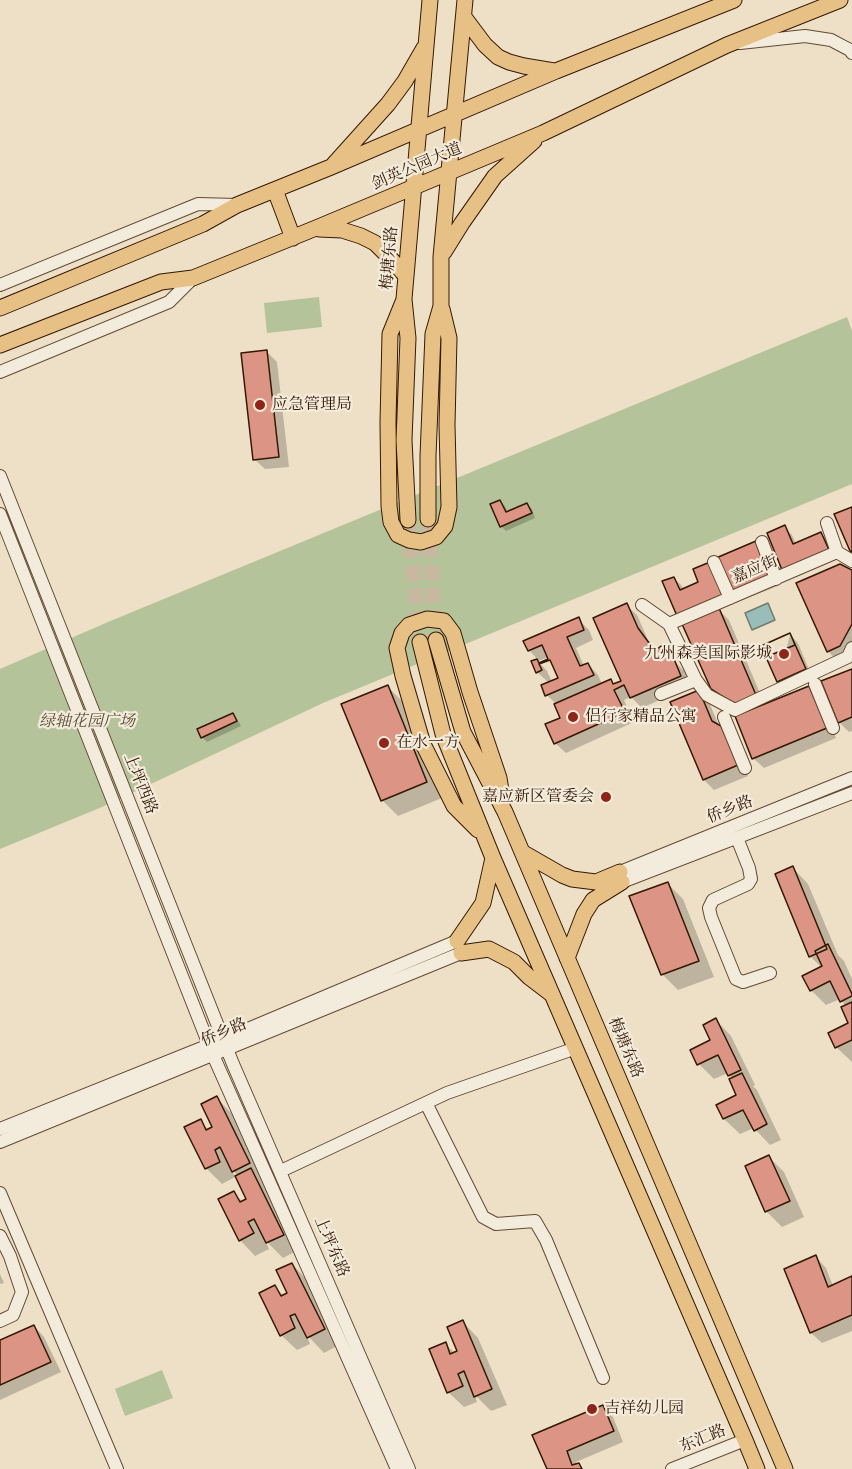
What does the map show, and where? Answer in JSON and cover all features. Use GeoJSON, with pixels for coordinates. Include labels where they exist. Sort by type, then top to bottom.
{"type":"FeatureCollection","features":[{"type":"Feature","properties":{"kind":"main road","name":"梅塘东路"},"geometry":{"type":"LineString","coordinates":[[408,520],[404,440],[408,338],[404,299],[430,0]]}},
{"type":"Feature","properties":{"kind":"main road"},"geometry":{"type":"LineString","coordinates":[[404,299],[390,334],[389,506],[391,522],[398,536],[421,542],[436,537],[445,526],[449,507],[447,425],[449,338],[441,306],[441,257],[465,0]]}},
{"type":"Feature","properties":{"kind":"main road","name":"剑英公园大道"},"geometry":{"type":"LineString","coordinates":[[0,308],[203,224],[237,205],[556,71],[734,0]]}},
{"type":"Feature","properties":{"kind":"main road","name":"剑英公园大道"},"geometry":{"type":"LineString","coordinates":[[0,345],[161,282],[193,278],[293,238],[543,133],[727,45],[840,0]]}},
{"type":"Feature","properties":{"kind":"main road"},"geometry":{"type":"LineString","coordinates":[[464,17],[485,45],[498,57],[524,66],[556,71]]}},
{"type":"Feature","properties":{"kind":"main road"},"geometry":{"type":"LineString","coordinates":[[331,167],[388,104],[405,81],[427,43]]}},
{"type":"Feature","properties":{"kind":"main road"},"geometry":{"type":"LineString","coordinates":[[441,257],[495,176],[543,133]]}},
{"type":"Feature","properties":{"kind":"main road"},"geometry":{"type":"LineString","coordinates":[[275,190],[293,238]]}},
{"type":"Feature","properties":{"kind":"main road"},"geometry":{"type":"LineString","coordinates":[[316,228],[342,230],[375,243],[406,276]]}},
{"type":"Feature","properties":{"kind":"main road"},"geometry":{"type":"LineString","coordinates":[[428,519],[433,334],[441,306]]}},
{"type":"Feature","properties":{"kind":"main road"},"geometry":{"type":"LineString","coordinates":[[484,836],[454,806],[423,744],[397,648],[402,633],[409,625],[427,619],[444,621],[453,633],[499,778],[505,812]]}},
{"type":"Feature","properties":{"kind":"main road","name":"梅塘东路"},"geometry":{"type":"LineString","coordinates":[[436,640],[463,732],[505,812],[785,1469]]}},
{"type":"Feature","properties":{"kind":"main road"},"geometry":{"type":"LineString","coordinates":[[420,642],[443,734],[484,836],[757,1469]]}},
{"type":"Feature","properties":{"kind":"main road"},"geometry":{"type":"LineString","coordinates":[[522,852],[572,879],[596,882],[621,877]]}},
{"type":"Feature","properties":{"kind":"main road"},"geometry":{"type":"LineString","coordinates":[[493,858],[483,903],[459,947],[489,949],[513,962],[553,995]]}},
{"type":"Feature","properties":{"kind":"main road"},"geometry":{"type":"LineString","coordinates":[[567,958],[584,914],[593,900],[621,877]]}},
{"type":"Feature","properties":{"kind":"street"},"geometry":{"type":"LineString","coordinates":[[727,45],[805,36],[831,40],[852,52]]}},
{"type":"Feature","properties":{"kind":"street"},"geometry":{"type":"LineString","coordinates":[[0,285],[198,204],[237,205]]}},
{"type":"Feature","properties":{"kind":"street"},"geometry":{"type":"LineString","coordinates":[[0,372],[169,302],[193,278]]}},
{"type":"Feature","properties":{"kind":"street","name":"上坪西路"},"geometry":{"type":"LineString","coordinates":[[0,476],[226,1044]]}},
{"type":"Feature","properties":{"kind":"street","name":"上坪西路"},"geometry":{"type":"LineString","coordinates":[[0,514],[211,1050]]}},
{"type":"Feature","properties":{"kind":"street"},"geometry":{"type":"LineString","coordinates":[[827,523],[837,552],[852,561]]}},
{"type":"Feature","properties":{"kind":"street"},"geometry":{"type":"LineString","coordinates":[[762,542],[776,579]]}},
{"type":"Feature","properties":{"kind":"street","name":"嘉应街"},"geometry":{"type":"LineString","coordinates":[[669,624],[837,552]]}},
{"type":"Feature","properties":{"kind":"street"},"geometry":{"type":"LineString","coordinates":[[714,562],[730,598]]}},
{"type":"Feature","properties":{"kind":"street"},"geometry":{"type":"LineString","coordinates":[[642,605],[669,624],[696,680],[707,695],[729,713],[745,768]]}},
{"type":"Feature","properties":{"kind":"street"},"geometry":{"type":"LineString","coordinates":[[729,713],[848,657],[852,648]]}},
{"type":"Feature","properties":{"kind":"street"},"geometry":{"type":"LineString","coordinates":[[662,694],[696,680]]}},
{"type":"Feature","properties":{"kind":"street"},"geometry":{"type":"LineString","coordinates":[[815,684],[833,728]]}},
{"type":"Feature","properties":{"kind":"street","name":"侨乡路"},"geometry":{"type":"LineString","coordinates":[[621,877],[852,778]]}},
{"type":"Feature","properties":{"kind":"street","name":"侨乡路"},"geometry":{"type":"LineString","coordinates":[[621,877],[737,838],[852,793]]}},
{"type":"Feature","properties":{"kind":"street"},"geometry":{"type":"LineString","coordinates":[[737,838],[751,879],[748,884],[713,900],[710,908],[711,917],[736,979],[743,982],[770,973]]}},
{"type":"Feature","properties":{"kind":"street","name":"侨乡路"},"geometry":{"type":"LineString","coordinates":[[0,1129],[211,1050],[459,947]]}},
{"type":"Feature","properties":{"kind":"street","name":"上坪东路"},"geometry":{"type":"LineString","coordinates":[[226,1044],[409,1469]]}},
{"type":"Feature","properties":{"kind":"street"},"geometry":{"type":"LineString","coordinates":[[283,1170],[447,1093],[576,1048]]}},
{"type":"Feature","properties":{"kind":"street","name":"侨乡路"},"geometry":{"type":"LineString","coordinates":[[0,1142],[211,1050]]}},
{"type":"Feature","properties":{"kind":"street","name":"上坪东路"},"geometry":{"type":"LineString","coordinates":[[211,1050],[397,1469]]}},
{"type":"Feature","properties":{"kind":"street"},"geometry":{"type":"LineString","coordinates":[[426,1103],[483,1217],[496,1224],[535,1221],[546,1240],[603,1378]]}},
{"type":"Feature","properties":{"kind":"street"},"geometry":{"type":"LineString","coordinates":[[0,1193],[117,1469]]}},
{"type":"Feature","properties":{"kind":"street"},"geometry":{"type":"LineString","coordinates":[[0,1236],[10,1256],[22,1292],[13,1315],[0,1321]]}},
{"type":"Feature","properties":{"kind":"street","name":"东汇路"},"geometry":{"type":"LineString","coordinates":[[672,1469],[746,1440]]}},
{"type":"Feature","properties":{"kind":"green space"},"geometry":{"type":"Polygon","coordinates":[[[319,297],[322,327],[267,333],[264,303],[319,297]]]}},
{"type":"Feature","properties":{"kind":"green space","name":"绿轴花园广场"},"geometry":{"type":"Polygon","coordinates":[[[847,317],[852,331],[852,484],[323,703],[102,807],[0,849],[0,669],[108,622],[847,317]]]}},
{"type":"Feature","properties":{"kind":"green space"},"geometry":{"type":"Polygon","coordinates":[[[162,1370],[173,1398],[125,1416],[115,1389],[162,1370]]]}},
{"type":"Feature","properties":{"kind":"water"},"geometry":{"type":"Polygon","coordinates":[[[768,603],[775,620],[752,630],[745,613],[768,603]]]}},
{"type":"Feature","properties":{"kind":"building","name":"应急管理局"},"geometry":{"type":"Polygon","coordinates":[[[267,350],[279,457],[253,460],[241,353],[267,350]]]}},
{"type":"Feature","properties":{"kind":"building"},"geometry":{"type":"Polygon","coordinates":[[[500,500],[506,512],[527,503],[532,513],[500,527],[490,504],[500,500]]]}},
{"type":"Feature","properties":{"kind":"building"},"geometry":{"type":"Polygon","coordinates":[[[852,507],[852,552],[834,514],[852,507]]]}},
{"type":"Feature","properties":{"kind":"building"},"geometry":{"type":"Polygon","coordinates":[[[785,525],[793,544],[821,532],[829,550],[782,570],[767,533],[785,525]]]}},
{"type":"Feature","properties":{"kind":"building"},"geometry":{"type":"Polygon","coordinates":[[[756,541],[771,578],[731,594],[716,558],[756,541]]]}},
{"type":"Feature","properties":{"kind":"building"},"geometry":{"type":"Polygon","coordinates":[[[710,562],[724,597],[677,616],[662,581],[674,577],[680,590],[698,582],[693,569],[710,562]]]}},
{"type":"Feature","properties":{"kind":"building"},"geometry":{"type":"Polygon","coordinates":[[[840,564],[852,570],[852,624],[840,646],[827,652],[796,583],[840,564]]]}},
{"type":"Feature","properties":{"kind":"building"},"geometry":{"type":"Polygon","coordinates":[[[627,603],[638,628],[655,651],[661,646],[674,659],[681,676],[630,698],[624,685],[614,690],[625,712],[554,744],[545,724],[560,718],[554,704],[611,679],[613,684],[621,681],[593,618],[627,603]]]}},
{"type":"Feature","properties":{"kind":"building"},"geometry":{"type":"Polygon","coordinates":[[[719,608],[756,695],[734,704],[711,689],[682,624],[719,608]]]}},
{"type":"Feature","properties":{"kind":"building"},"geometry":{"type":"Polygon","coordinates":[[[579,617],[584,630],[567,637],[580,666],[588,663],[594,675],[545,696],[541,685],[558,678],[550,660],[539,664],[542,670],[536,673],[531,661],[537,659],[539,663],[548,659],[542,645],[528,651],[523,641],[579,617]]]}},
{"type":"Feature","properties":{"kind":"building"},"geometry":{"type":"Polygon","coordinates":[[[790,633],[806,669],[777,682],[761,646],[790,633]]]}},
{"type":"Feature","properties":{"kind":"building"},"geometry":{"type":"Polygon","coordinates":[[[790,633],[795,645],[766,657],[761,646],[790,633]]]}},
{"type":"Feature","properties":{"kind":"building"},"geometry":{"type":"Polygon","coordinates":[[[852,669],[852,717],[838,723],[821,681],[852,669]]]}},
{"type":"Feature","properties":{"kind":"building","name":"在水一方"},"geometry":{"type":"Polygon","coordinates":[[[388,685],[427,782],[381,801],[341,704],[388,685]]]}},
{"type":"Feature","properties":{"kind":"building"},"geometry":{"type":"Polygon","coordinates":[[[809,686],[827,728],[752,759],[735,716],[809,686]]]}},
{"type":"Feature","properties":{"kind":"building"},"geometry":{"type":"Polygon","coordinates":[[[699,690],[712,721],[721,726],[738,765],[703,780],[670,702],[699,690]]]}},
{"type":"Feature","properties":{"kind":"building"},"geometry":{"type":"Polygon","coordinates":[[[233,713],[237,721],[201,738],[197,729],[233,713]]]}},
{"type":"Feature","properties":{"kind":"building"},"geometry":{"type":"Polygon","coordinates":[[[793,866],[827,949],[809,957],[775,874],[793,866]]]}},
{"type":"Feature","properties":{"kind":"building"},"geometry":{"type":"Polygon","coordinates":[[[668,882],[699,961],[661,975],[629,896],[668,882]]]}},
{"type":"Feature","properties":{"kind":"building"},"geometry":{"type":"Polygon","coordinates":[[[828,944],[852,994],[840,1002],[830,981],[810,991],[802,976],[822,966],[815,951],[828,944]]]}},
{"type":"Feature","properties":{"kind":"building"},"geometry":{"type":"Polygon","coordinates":[[[852,1002],[852,1040],[835,1048],[828,1033],[848,1023],[841,1007],[852,1002]]]}},
{"type":"Feature","properties":{"kind":"building"},"geometry":{"type":"Polygon","coordinates":[[[716,1018],[741,1070],[728,1076],[718,1055],[697,1065],[690,1050],[710,1040],[703,1025],[716,1018]]]}},
{"type":"Feature","properties":{"kind":"building"},"geometry":{"type":"Polygon","coordinates":[[[742,1073],[767,1124],[754,1131],[743,1110],[723,1119],[716,1105],[736,1095],[729,1079],[742,1073]]]}},
{"type":"Feature","properties":{"kind":"building"},"geometry":{"type":"Polygon","coordinates":[[[217,1096],[250,1163],[232,1172],[220,1147],[215,1150],[220,1162],[205,1169],[184,1127],[201,1119],[206,1130],[212,1127],[201,1104],[217,1096]]]}},
{"type":"Feature","properties":{"kind":"building"},"geometry":{"type":"Polygon","coordinates":[[[769,1155],[790,1201],[765,1212],[745,1166],[769,1155]]]}},
{"type":"Feature","properties":{"kind":"building"},"geometry":{"type":"Polygon","coordinates":[[[251,1168],[284,1235],[266,1243],[254,1219],[248,1222],[254,1233],[239,1241],[218,1199],[234,1191],[240,1202],[246,1199],[235,1176],[251,1168]]]}},
{"type":"Feature","properties":{"kind":"building"},"geometry":{"type":"Polygon","coordinates":[[[816,1255],[828,1287],[852,1276],[852,1315],[810,1333],[784,1269],[816,1255]]]}},
{"type":"Feature","properties":{"kind":"building"},"geometry":{"type":"Polygon","coordinates":[[[292,1263],[325,1329],[307,1338],[295,1314],[290,1316],[295,1328],[280,1336],[259,1293],[275,1285],[281,1296],[287,1293],[276,1270],[292,1263]]]}},
{"type":"Feature","properties":{"kind":"building"},"geometry":{"type":"Polygon","coordinates":[[[463,1320],[492,1389],[474,1397],[464,1371],[458,1374],[463,1386],[447,1393],[429,1349],[446,1342],[450,1354],[457,1351],[447,1327],[463,1320]]]}},
{"type":"Feature","properties":{"kind":"building"},"geometry":{"type":"Polygon","coordinates":[[[34,1325],[51,1362],[0,1385],[0,1340],[34,1325]]]}},
{"type":"Feature","properties":{"kind":"building"},"geometry":{"type":"Polygon","coordinates":[[[603,1405],[614,1431],[567,1451],[572,1465],[579,1463],[582,1469],[547,1469],[532,1435],[603,1405]]]}},
{"type":"Feature","properties":{"kind":"tunnel"},"geometry":{"type":"LineString","coordinates":[[428,519],[436,640]]}},
{"type":"Feature","properties":{"kind":"tunnel"},"geometry":{"type":"LineString","coordinates":[[408,520],[420,642]]}},
{"type":"Feature","properties":{"kind":"place","name":"应急管理局"},"geometry":{"type":"Point","coordinates":[260,405]}},
{"type":"Feature","properties":{"kind":"place","name":"九州森美国际影城"},"geometry":{"type":"Point","coordinates":[784,654]}},
{"type":"Feature","properties":{"kind":"place","name":"侣行家精品公寓"},"geometry":{"type":"Point","coordinates":[573,717]}},
{"type":"Feature","properties":{"kind":"place","name":"在水一方"},"geometry":{"type":"Point","coordinates":[384,743]}},
{"type":"Feature","properties":{"kind":"place","name":"嘉应新区管委会"},"geometry":{"type":"Point","coordinates":[606,797]}},
{"type":"Feature","properties":{"kind":"place","name":"吉祥幼儿园"},"geometry":{"type":"Point","coordinates":[592,1409]}}]}
